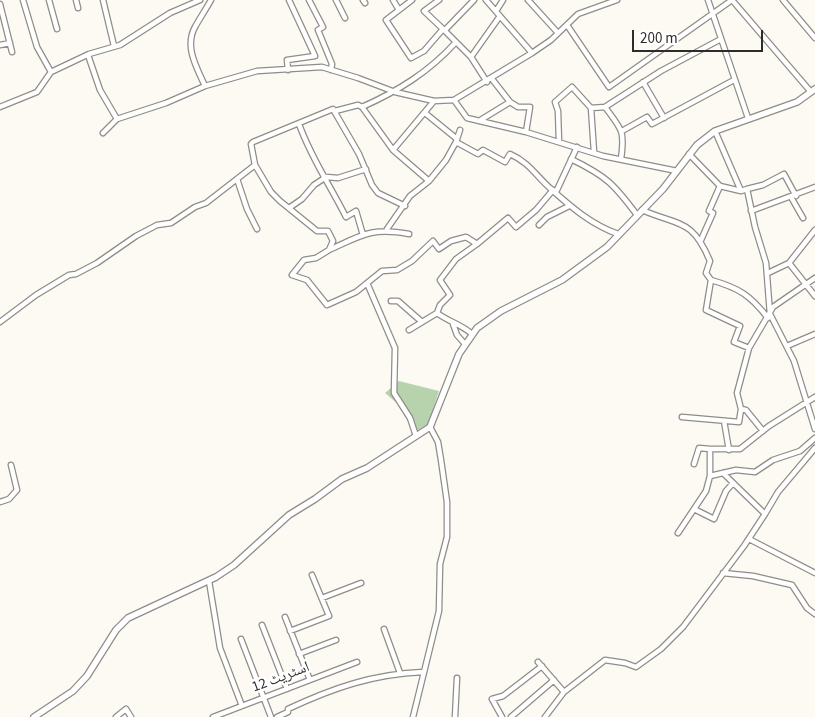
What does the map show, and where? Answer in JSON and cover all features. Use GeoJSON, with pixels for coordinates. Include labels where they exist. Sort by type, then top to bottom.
{"type":"FeatureCollection","features":[{"type":"Feature","properties":{"kind":"street"},"geometry":{"type":"LineString","coordinates":[[23,0],[37,47],[51,72]]}},
{"type":"Feature","properties":{"kind":"street"},"geometry":{"type":"LineString","coordinates":[[49,0],[57,29]]}},
{"type":"Feature","properties":{"kind":"street"},"geometry":{"type":"LineString","coordinates":[[76,0],[78,8]]}},
{"type":"Feature","properties":{"kind":"street"},"geometry":{"type":"LineString","coordinates":[[102,0],[114,46]]}},
{"type":"Feature","properties":{"kind":"street"},"geometry":{"type":"LineString","coordinates":[[0,107],[37,92],[51,72],[88,55],[114,46],[170,13],[200,0]]}},
{"type":"Feature","properties":{"kind":"street"},"geometry":{"type":"LineString","coordinates":[[205,86],[192,59],[190,48],[194,27],[211,0]]}},
{"type":"Feature","properties":{"kind":"street"},"geometry":{"type":"LineString","coordinates":[[288,70],[287,60],[315,56],[290,0]]}},
{"type":"Feature","properties":{"kind":"street"},"geometry":{"type":"LineString","coordinates":[[309,0],[323,27],[318,30],[332,64],[331,70]]}},
{"type":"Feature","properties":{"kind":"street"},"geometry":{"type":"LineString","coordinates":[[336,0],[345,18]]}},
{"type":"Feature","properties":{"kind":"street"},"geometry":{"type":"LineString","coordinates":[[393,0],[398,10]]}},
{"type":"Feature","properties":{"kind":"street"},"geometry":{"type":"LineString","coordinates":[[412,0],[386,20],[411,58],[424,51],[474,0]]}},
{"type":"Feature","properties":{"kind":"street"},"geometry":{"type":"LineString","coordinates":[[439,0],[424,11],[471,57],[510,102],[518,108],[530,108],[526,132]]}},
{"type":"Feature","properties":{"kind":"street"},"geometry":{"type":"LineString","coordinates":[[486,0],[532,54]]}},
{"type":"Feature","properties":{"kind":"street"},"geometry":{"type":"LineString","coordinates":[[496,11],[503,0]]}},
{"type":"Feature","properties":{"kind":"street"},"geometry":{"type":"LineString","coordinates":[[528,0],[558,33]]}},
{"type":"Feature","properties":{"kind":"street"},"geometry":{"type":"LineString","coordinates":[[102,133],[117,119],[166,103],[205,86],[257,71],[322,68],[395,92],[434,101],[454,100],[532,54],[578,14],[616,0]]}},
{"type":"Feature","properties":{"kind":"street"},"geometry":{"type":"LineString","coordinates":[[708,0],[748,118]]}},
{"type":"Feature","properties":{"kind":"street"},"geometry":{"type":"LineString","coordinates":[[34,717],[73,691],[87,676],[116,630],[128,618],[210,581],[234,564],[289,515],[342,479],[367,468],[430,428],[459,354],[477,328],[501,311],[562,280],[607,247],[677,171],[688,154],[715,132],[748,118],[797,102],[813,90],[732,0],[609,87],[567,25]]}},
{"type":"Feature","properties":{"kind":"street"},"geometry":{"type":"LineString","coordinates":[[783,0],[815,38]]}},
{"type":"Feature","properties":{"kind":"street"},"geometry":{"type":"LineString","coordinates":[[0,4],[12,52]]}},
{"type":"Feature","properties":{"kind":"street"},"geometry":{"type":"LineString","coordinates":[[471,57],[500,16]]}},
{"type":"Feature","properties":{"kind":"street"},"geometry":{"type":"LineString","coordinates":[[591,108],[605,107],[643,82],[721,39]]}},
{"type":"Feature","properties":{"kind":"street"},"geometry":{"type":"LineString","coordinates":[[362,107],[395,92],[439,61],[456,42]]}},
{"type":"Feature","properties":{"kind":"street"},"geometry":{"type":"LineString","coordinates":[[0,45],[10,43]]}},
{"type":"Feature","properties":{"kind":"street"},"geometry":{"type":"LineString","coordinates":[[88,55],[100,90],[117,119]]}},
{"type":"Feature","properties":{"kind":"street"},"geometry":{"type":"LineString","coordinates":[[622,131],[648,117],[652,124],[734,80]]}},
{"type":"Feature","properties":{"kind":"street"},"geometry":{"type":"LineString","coordinates":[[643,82],[664,118]]}},
{"type":"Feature","properties":{"kind":"street"},"geometry":{"type":"LineString","coordinates":[[559,142],[558,111],[555,102],[572,88],[591,108],[594,152]]}},
{"type":"Feature","properties":{"kind":"street"},"geometry":{"type":"LineString","coordinates":[[454,100],[467,118],[526,132],[621,159],[677,171]]}},
{"type":"Feature","properties":{"kind":"street"},"geometry":{"type":"LineString","coordinates":[[393,150],[434,101]]}},
{"type":"Feature","properties":{"kind":"street"},"geometry":{"type":"LineString","coordinates":[[479,121],[510,102]]}},
{"type":"Feature","properties":{"kind":"street"},"geometry":{"type":"LineString","coordinates":[[329,250],[333,241],[328,231],[316,230],[271,192],[255,165],[251,144],[253,142],[333,110],[358,105],[362,107],[393,150],[429,181]]}},
{"type":"Feature","properties":{"kind":"street"},"geometry":{"type":"LineString","coordinates":[[605,107],[622,131],[624,138],[621,159]]}},
{"type":"Feature","properties":{"kind":"street"},"geometry":{"type":"LineString","coordinates":[[335,111],[366,169],[372,185],[378,193],[404,206]]}},
{"type":"Feature","properties":{"kind":"street"},"geometry":{"type":"LineString","coordinates":[[425,113],[457,140],[478,154],[482,150],[505,162],[510,154],[526,161],[569,206],[603,229],[618,234]]}},
{"type":"Feature","properties":{"kind":"street"},"geometry":{"type":"LineString","coordinates":[[300,124],[309,153],[326,177],[346,217],[356,212],[363,235]]}},
{"type":"Feature","properties":{"kind":"street"},"geometry":{"type":"LineString","coordinates":[[387,230],[410,196],[429,181],[446,160],[457,140],[460,130]]}},
{"type":"Feature","properties":{"kind":"street"},"geometry":{"type":"LineString","coordinates":[[715,132],[741,191]]}},
{"type":"Feature","properties":{"kind":"street"},"geometry":{"type":"LineString","coordinates":[[409,330],[437,313],[440,305],[450,295],[440,280],[456,259],[508,218],[516,227],[536,210],[554,191],[577,147]]}},
{"type":"Feature","properties":{"kind":"street"},"geometry":{"type":"LineString","coordinates":[[688,154],[720,186],[741,191],[763,185],[784,174],[803,218]]}},
{"type":"Feature","properties":{"kind":"street"},"geometry":{"type":"LineString","coordinates":[[571,159],[593,170],[614,184],[640,212],[678,222],[692,230],[702,240],[710,260],[706,273],[711,280],[735,286],[757,304],[769,316],[787,346],[807,400],[815,429]]}},
{"type":"Feature","properties":{"kind":"street"},"geometry":{"type":"LineString","coordinates":[[0,322],[36,295],[69,275],[76,274],[97,263],[136,236],[157,225],[171,223],[195,207],[206,203],[255,165]]}},
{"type":"Feature","properties":{"kind":"street"},"geometry":{"type":"LineString","coordinates":[[289,208],[326,177],[338,178],[366,169]]}},
{"type":"Feature","properties":{"kind":"street"},"geometry":{"type":"LineString","coordinates":[[237,179],[247,209],[257,229]]}},
{"type":"Feature","properties":{"kind":"street"},"geometry":{"type":"LineString","coordinates":[[702,240],[713,213],[709,211],[720,186]]}},
{"type":"Feature","properties":{"kind":"street"},"geometry":{"type":"LineString","coordinates":[[747,188],[751,211],[768,273],[769,316]]}},
{"type":"Feature","properties":{"kind":"street"},"geometry":{"type":"LineString","coordinates":[[751,211],[815,188]]}},
{"type":"Feature","properties":{"kind":"street"},"geometry":{"type":"LineString","coordinates":[[539,225],[547,217],[569,206]]}},
{"type":"Feature","properties":{"kind":"street"},"geometry":{"type":"LineString","coordinates":[[410,234],[387,230],[363,235],[316,258],[304,260],[292,275],[307,280],[327,305],[356,292],[382,272],[397,270],[412,261],[433,241],[439,249],[451,241],[466,237],[477,244]]}},
{"type":"Feature","properties":{"kind":"street"},"geometry":{"type":"LineString","coordinates":[[768,273],[789,263],[815,230]]}},
{"type":"Feature","properties":{"kind":"street"},"geometry":{"type":"LineString","coordinates":[[789,263],[815,296]]}},
{"type":"Feature","properties":{"kind":"street"},"geometry":{"type":"LineString","coordinates":[[682,417],[739,422],[741,409],[737,392],[749,348],[774,306],[815,278]]}},
{"type":"Feature","properties":{"kind":"street"},"geometry":{"type":"LineString","coordinates":[[711,280],[706,310],[740,326],[734,342],[749,348]]}},
{"type":"Feature","properties":{"kind":"street"},"geometry":{"type":"LineString","coordinates":[[367,283],[395,348],[394,393],[410,418],[416,436]]}},
{"type":"Feature","properties":{"kind":"street"},"geometry":{"type":"LineString","coordinates":[[391,301],[398,301],[422,322]]}},
{"type":"Feature","properties":{"kind":"street"},"geometry":{"type":"LineString","coordinates":[[437,313],[452,324],[457,336],[466,344]]}},
{"type":"Feature","properties":{"kind":"street"},"geometry":{"type":"LineString","coordinates":[[452,324],[461,324],[472,334]]}},
{"type":"Feature","properties":{"kind":"street"},"geometry":{"type":"LineString","coordinates":[[787,346],[815,334]]}},
{"type":"Feature","properties":{"kind":"street"},"geometry":{"type":"LineString","coordinates":[[694,464],[699,448],[740,449],[807,400],[815,397]]}},
{"type":"Feature","properties":{"kind":"street"},"geometry":{"type":"LineString","coordinates":[[741,409],[746,410],[763,431]]}},
{"type":"Feature","properties":{"kind":"street"},"geometry":{"type":"LineString","coordinates":[[724,421],[729,450]]}},
{"type":"Feature","properties":{"kind":"street"},"geometry":{"type":"LineString","coordinates":[[413,717],[439,611],[440,564],[447,537],[447,502],[441,460],[438,442],[430,428]]}},
{"type":"Feature","properties":{"kind":"street"},"geometry":{"type":"LineString","coordinates":[[710,476],[736,470],[755,472],[773,460],[815,445]]}},
{"type":"Feature","properties":{"kind":"street"},"geometry":{"type":"LineString","coordinates":[[545,717],[564,692],[605,660],[636,667],[661,649],[683,627],[708,597],[723,573],[749,539],[778,492],[815,445]]}},
{"type":"Feature","properties":{"kind":"street"},"geometry":{"type":"LineString","coordinates":[[678,533],[706,491],[710,476],[710,449]]}},
{"type":"Feature","properties":{"kind":"street"},"geometry":{"type":"LineString","coordinates":[[0,502],[9,499],[17,490],[11,465]]}},
{"type":"Feature","properties":{"kind":"street"},"geometry":{"type":"LineString","coordinates":[[723,473],[742,490],[751,503],[765,514]]}},
{"type":"Feature","properties":{"kind":"street"},"geometry":{"type":"LineString","coordinates":[[694,509],[714,519],[726,491],[733,483]]}},
{"type":"Feature","properties":{"kind":"street"},"geometry":{"type":"LineString","coordinates":[[749,539],[815,573]]}},
{"type":"Feature","properties":{"kind":"street"},"geometry":{"type":"LineString","coordinates":[[723,573],[752,576],[792,584],[807,608],[815,614]]}},
{"type":"Feature","properties":{"kind":"street"},"geometry":{"type":"LineString","coordinates":[[290,631],[327,617],[328,614],[312,575]]}},
{"type":"Feature","properties":{"kind":"street"},"geometry":{"type":"LineString","coordinates":[[210,581],[220,648],[242,706]]}},
{"type":"Feature","properties":{"kind":"street"},"geometry":{"type":"LineString","coordinates":[[322,598],[361,583]]}},
{"type":"Feature","properties":{"kind":"street"},"geometry":{"type":"LineString","coordinates":[[284,617],[310,680]]}},
{"type":"Feature","properties":{"kind":"street"},"geometry":{"type":"LineString","coordinates":[[262,625],[288,689]]}},
{"type":"Feature","properties":{"kind":"street"},"geometry":{"type":"LineString","coordinates":[[384,629],[400,673]]}},
{"type":"Feature","properties":{"kind":"street"},"geometry":{"type":"LineString","coordinates":[[241,639],[271,717]]}},
{"type":"Feature","properties":{"kind":"street"},"geometry":{"type":"LineString","coordinates":[[299,654],[336,640]]}},
{"type":"Feature","properties":{"kind":"street","name":"اسٹریٹ 12"},"geometry":{"type":"LineString","coordinates":[[213,717],[357,662]]}},
{"type":"Feature","properties":{"kind":"street"},"geometry":{"type":"LineString","coordinates":[[502,717],[492,699],[504,696],[540,664],[564,692]]}},
{"type":"Feature","properties":{"kind":"street"},"geometry":{"type":"LineString","coordinates":[[276,717],[288,712],[288,709],[328,690],[362,679],[400,673],[423,672]]}},
{"type":"Feature","properties":{"kind":"street"},"geometry":{"type":"LineString","coordinates":[[455,717],[457,678]]}},
{"type":"Feature","properties":{"kind":"street"},"geometry":{"type":"LineString","coordinates":[[511,717],[554,680]]}},
{"type":"Feature","properties":{"kind":"street"},"geometry":{"type":"LineString","coordinates":[[116,717],[126,709],[131,717]]}},
{"type":"Feature","properties":{"kind":"green space"},"geometry":{"type":"Polygon","coordinates":[[[399,381],[439,391],[428,424],[411,434],[412,416],[385,393],[399,381]]]}}]}
